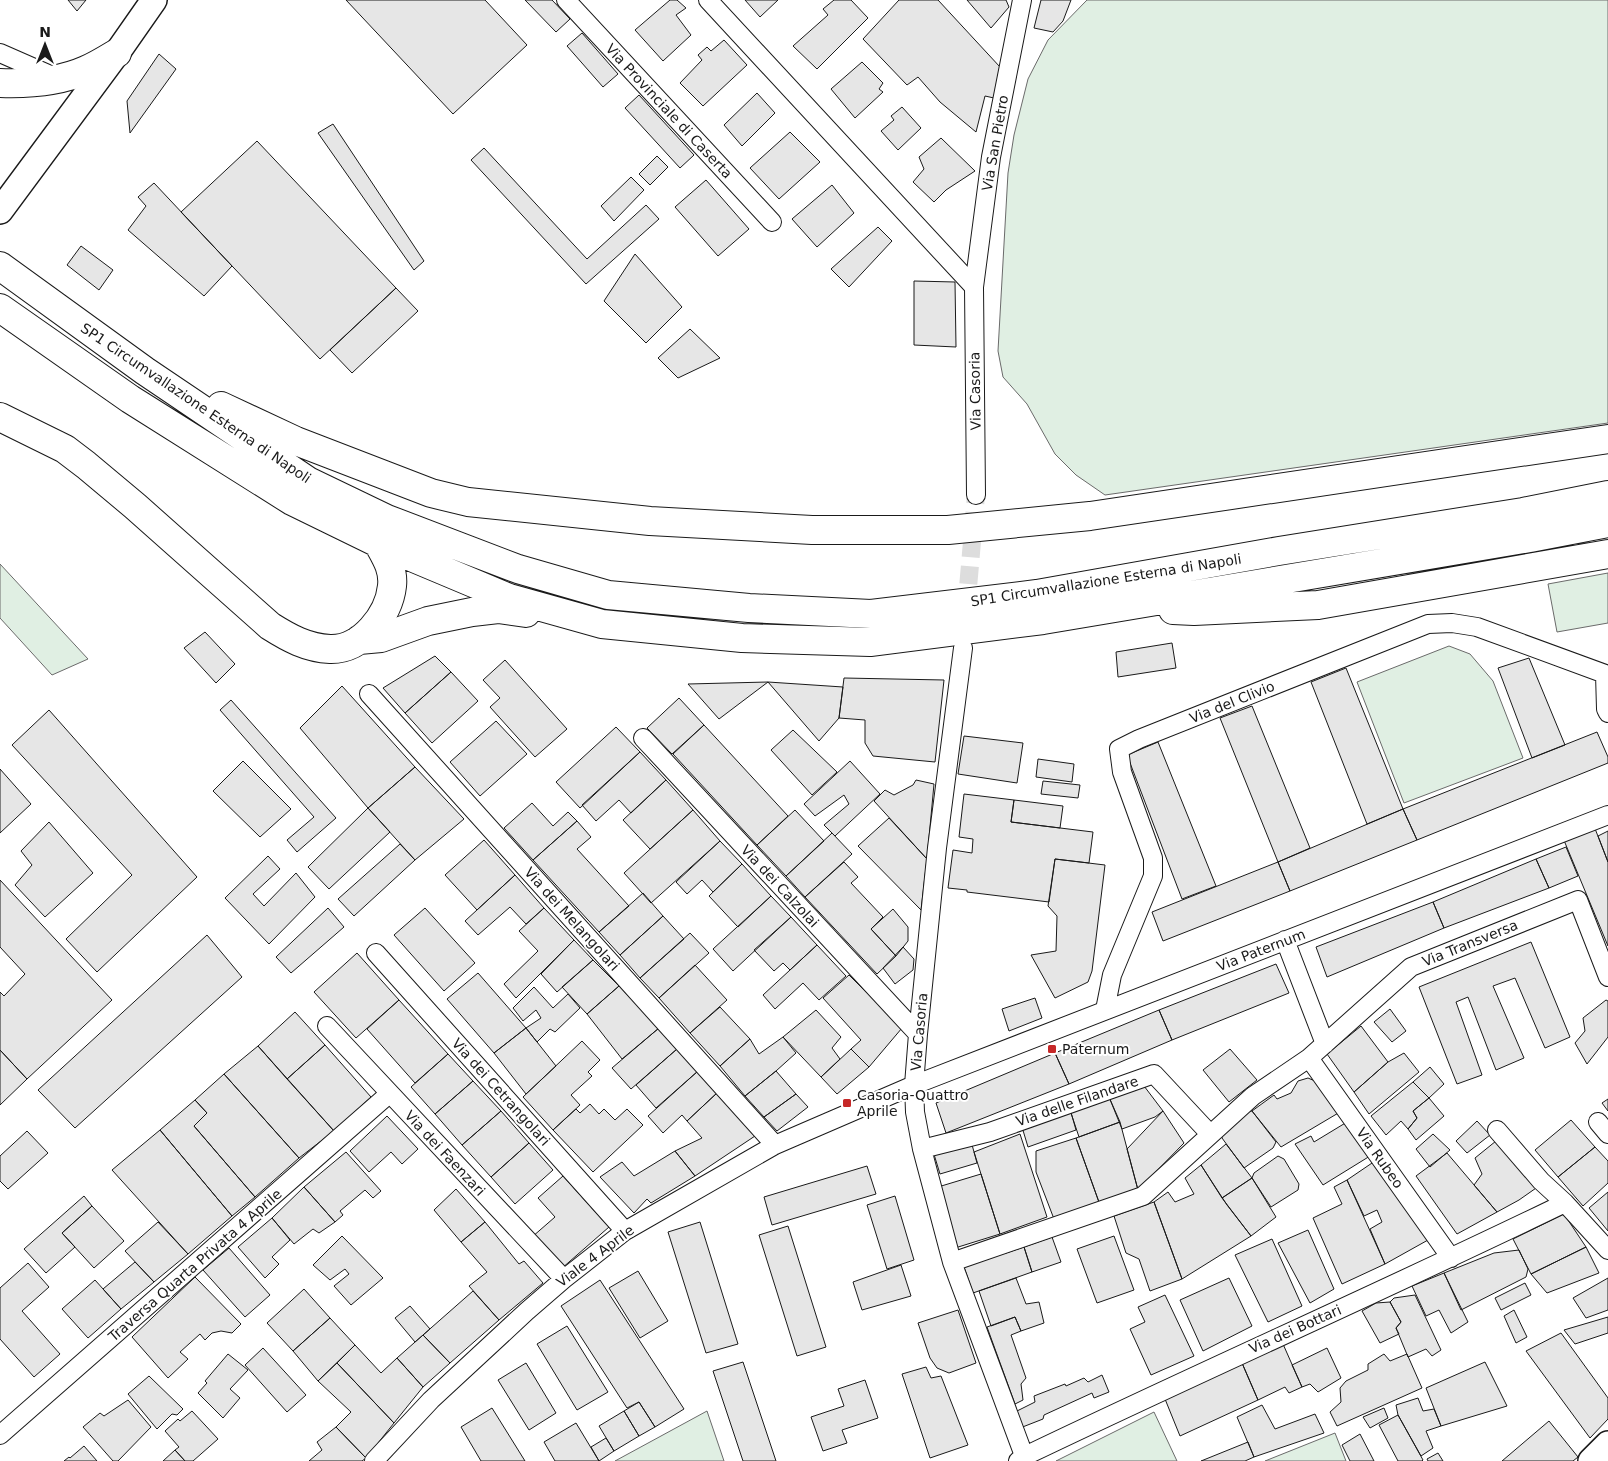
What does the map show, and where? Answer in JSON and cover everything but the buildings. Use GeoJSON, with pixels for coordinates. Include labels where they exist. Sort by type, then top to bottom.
{"type":"FeatureCollection","features":[{"type":"Feature","properties":{"kind":"highway"},"geometry":{"type":"LineString","coordinates":[[0,83],[19,84],[59,79],[86,70],[117,53]]}},
{"type":"Feature","properties":{"kind":"highway","name":"SP1 Circumvallazione Esterna di Napoli"},"geometry":{"type":"LineString","coordinates":[[8,272],[145,371],[308,481],[387,519],[518,569],[608,595],[749,608],[871,614],[1037,594],[1279,551],[1523,512],[1608,495]]}},
{"type":"Feature","properties":{"kind":"highway","name":"SP1 Circumvallazione Esterna di Napoli"},"geometry":{"type":"LineString","coordinates":[[0,308],[130,399],[292,501],[378,543],[509,598],[602,624],[742,638],[870,642],[1043,620],[1608,523]]}},
{"type":"Feature","properties":{"kind":"highway"},"geometry":{"type":"LineString","coordinates":[[145,371],[296,441],[431,493],[468,502],[650,521],[812,530],[948,530],[1090,516],[1608,439]]}},
{"type":"Feature","properties":{"kind":"highway"},"geometry":{"type":"LineString","coordinates":[[0,417],[65,449],[135,506],[270,626],[291,640],[312,647],[332,649],[344,647],[359,640],[373,630],[386,605],[392,585],[390,563],[378,543]]}},
{"type":"Feature","properties":{"kind":"highway"},"geometry":{"type":"LineString","coordinates":[[1116,607],[1194,611],[1318,605],[1608,554]]}},
{"type":"Feature","properties":{"kind":"highway"},"geometry":{"type":"LineString","coordinates":[[359,640],[381,638],[428,622],[472,612],[498,609],[525,613],[566,614]]}},
{"type":"Feature","properties":{"kind":"main road"},"geometry":{"type":"LineString","coordinates":[[0,211],[154,0]]}},
{"type":"Feature","properties":{"kind":"main road"},"geometry":{"type":"LineString","coordinates":[[1591,1461],[1608,1444]]}},
{"type":"Feature","properties":{"kind":"street","name":"Via Provinciale di Caserta"},"geometry":{"type":"LineString","coordinates":[[566,0],[772,222]]}},
{"type":"Feature","properties":{"kind":"street"},"geometry":{"type":"LineString","coordinates":[[708,0],[974,287]]}},
{"type":"Feature","properties":{"kind":"street","name":"Via San Pietro"},"geometry":{"type":"LineString","coordinates":[[974,287],[991,156],[1022,0]]}},
{"type":"Feature","properties":{"kind":"street"},"geometry":{"type":"LineString","coordinates":[[0,53],[59,79]]}},
{"type":"Feature","properties":{"kind":"street","name":"Via Casoria"},"geometry":{"type":"LineString","coordinates":[[974,287],[976,495]]}},
{"type":"Feature","properties":{"kind":"street","name":"Via del Clivio"},"geometry":{"type":"LineString","coordinates":[[1105,1010],[1112,975],[1153,876],[1153,858],[1122,772],[1119,749],[1139,739],[1428,624],[1452,624],[1478,628],[1607,674],[1606,709],[1608,713]]}},
{"type":"Feature","properties":{"kind":"street","name":"Via Casoria"},"geometry":{"type":"LineString","coordinates":[[963,648],[937,848],[918,1034],[914,1085],[915,1112],[922,1149],[952,1262],[1023,1459]]}},
{"type":"Feature","properties":{"kind":"street","name":"Via dei Melangolari"},"geometry":{"type":"LineString","coordinates":[[369,694],[776,1145]]}},
{"type":"Feature","properties":{"kind":"street","name":"Via dei Calzolai"},"geometry":{"type":"LineString","coordinates":[[643,738],[918,1034]]}},
{"type":"Feature","properties":{"kind":"street","name":"Via Paternum"},"geometry":{"type":"LineString","coordinates":[[914,1085],[1608,815]]}},
{"type":"Feature","properties":{"kind":"street","name":"Via Transversa"},"geometry":{"type":"LineString","coordinates":[[1309,1058],[1411,967],[1578,900],[1608,977]]}},
{"type":"Feature","properties":{"kind":"street"},"geometry":{"type":"LineString","coordinates":[[1285,940],[1325,1044]]}},
{"type":"Feature","properties":{"kind":"street","name":"Via dei Cetrangolari"},"geometry":{"type":"LineString","coordinates":[[376,953],[625,1231]]}},
{"type":"Feature","properties":{"kind":"street","name":"Via dei Faenzari"},"geometry":{"type":"LineString","coordinates":[[327,1026],[564,1279]]}},
{"type":"Feature","properties":{"kind":"street"},"geometry":{"type":"LineString","coordinates":[[952,1262],[1143,1196],[1253,1096],[1309,1058]]}},
{"type":"Feature","properties":{"kind":"street","name":"Via Rubeo"},"geometry":{"type":"LineString","coordinates":[[1309,1058],[1451,1258]]}},
{"type":"Feature","properties":{"kind":"street","name":"Via delle Filandare"},"geometry":{"type":"LineString","coordinates":[[922,1149],[990,1132],[1154,1074],[1210,1134]]}},
{"type":"Feature","properties":{"kind":"street","name":"Viale 4 Aprile"},"geometry":{"type":"LineString","coordinates":[[374,1461],[431,1400],[527,1311],[625,1231],[776,1145],[914,1085]]}},
{"type":"Feature","properties":{"kind":"street","name":"Traversa Quarta Privata 4 Aprile"},"geometry":{"type":"LineString","coordinates":[[0,1435],[389,1094]]}},
{"type":"Feature","properties":{"kind":"street"},"geometry":{"type":"LineString","coordinates":[[1496,1130],[1541,1181],[1565,1203],[1608,1250]]}},
{"type":"Feature","properties":{"kind":"street","name":"Via dei Bottari"},"geometry":{"type":"LineString","coordinates":[[1023,1459],[1160,1391],[1451,1258],[1565,1203]]}},
{"type":"Feature","properties":{"kind":"green space"},"geometry":{"type":"Polygon","coordinates":[[[1087,0],[1608,0],[1608,423],[1105,495],[1076,475],[1055,454],[1027,404],[1003,377],[998,351],[1008,173],[1014,135],[1028,79],[1048,40],[1087,0]]]}},
{"type":"Feature","properties":{"kind":"green space"},"geometry":{"type":"Polygon","coordinates":[[[0,564],[88,659],[52,675],[0,618],[0,564]]]}},
{"type":"Feature","properties":{"kind":"green space"},"geometry":{"type":"Polygon","coordinates":[[[1608,573],[1608,623],[1557,632],[1548,584],[1608,573]]]}},
{"type":"Feature","properties":{"kind":"green space"},"geometry":{"type":"Polygon","coordinates":[[[1449,646],[1470,654],[1493,681],[1523,758],[1404,803],[1357,682],[1449,646]]]}},
{"type":"Feature","properties":{"kind":"green space"},"geometry":{"type":"Polygon","coordinates":[[[707,1411],[724,1461],[615,1461],[707,1411]]]}},
{"type":"Feature","properties":{"kind":"green space"},"geometry":{"type":"Polygon","coordinates":[[[1154,1412],[1177,1461],[1056,1461],[1154,1412]]]}},
{"type":"Feature","properties":{"kind":"green space"},"geometry":{"type":"Polygon","coordinates":[[[1335,1433],[1346,1461],[1265,1461],[1335,1433]]]}},
{"type":"Feature","properties":{"kind":"tunnel"},"geometry":{"type":"LineString","coordinates":[[966,611],[976,495]]}},
{"type":"Feature","properties":{"kind":"place","name":"Paternum"},"geometry":{"type":"Point","coordinates":[1052,1049]}},
{"type":"Feature","properties":{"kind":"place","name":"Casoria-Quattro Aprile"},"geometry":{"type":"Point","coordinates":[847,1103]}}]}
